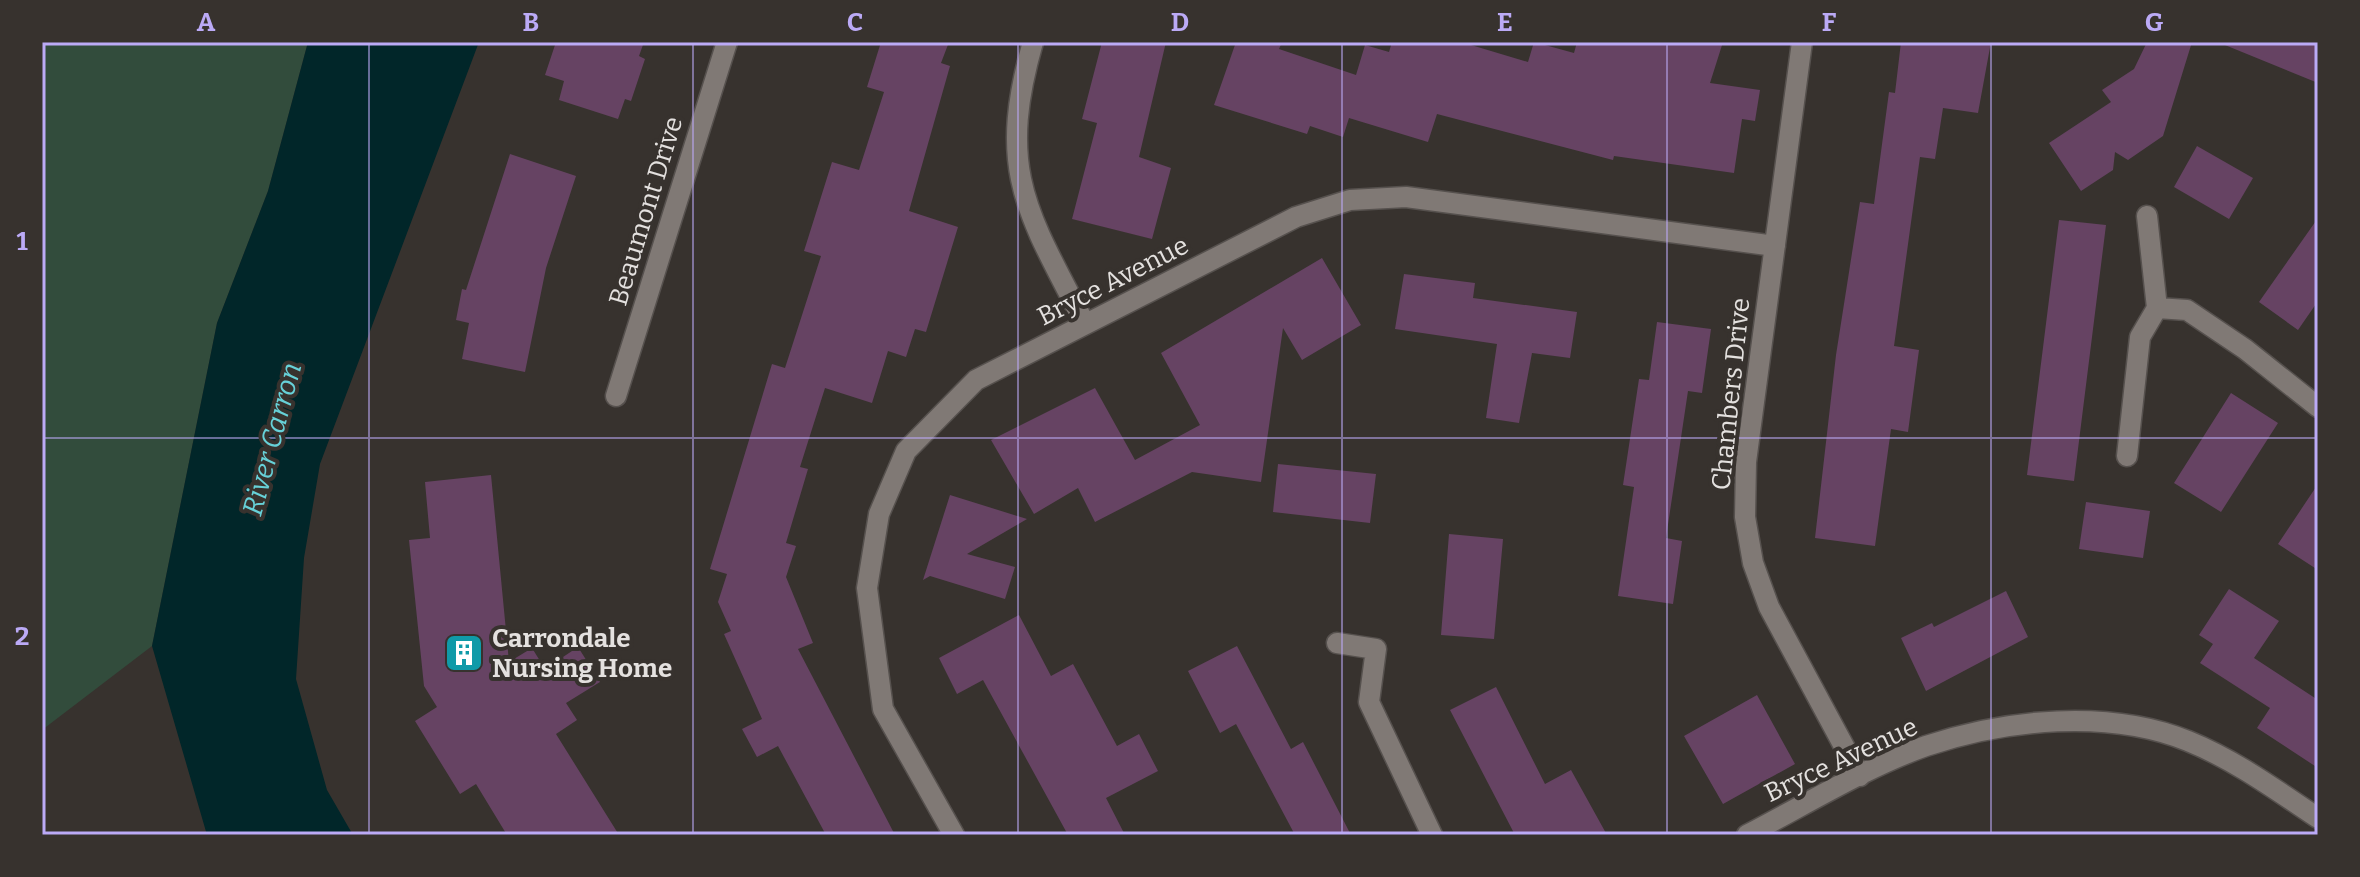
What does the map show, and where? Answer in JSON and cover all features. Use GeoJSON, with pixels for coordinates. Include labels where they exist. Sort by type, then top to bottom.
{"type":"FeatureCollection","features":[{"type":"Feature","properties":{"kind":"street","name":"Beaumont Drive"},"geometry":{"type":"LineString","coordinates":[[616,396],[727,42]]}},
{"type":"Feature","properties":{"kind":"street"},"geometry":{"type":"LineString","coordinates":[[1033,42],[1016,116],[1016,161],[1029,215],[1085,324]]}},
{"type":"Feature","properties":{"kind":"street","name":"Chambers Drive"},"geometry":{"type":"LineString","coordinates":[[1802,42],[1746,462],[1747,532],[1753,563],[1769,607],[1860,776]]}},
{"type":"Feature","properties":{"kind":"street","name":"Bryce Avenue"},"geometry":{"type":"LineString","coordinates":[[954,835],[883,709],[867,588],[879,514],[906,451],[976,380],[1296,217],[1350,200],[1406,197],[1775,246]]}},
{"type":"Feature","properties":{"kind":"street"},"geometry":{"type":"LineString","coordinates":[[2127,456],[2140,337],[2157,308],[2147,216]]}},
{"type":"Feature","properties":{"kind":"street"},"geometry":{"type":"LineString","coordinates":[[2157,308],[2187,310],[2315,399]]}},
{"type":"Feature","properties":{"kind":"street"},"geometry":{"type":"LineString","coordinates":[[1337,643],[1376,649],[1369,702],[1432,835]]}},
{"type":"Feature","properties":{"kind":"street","name":"Bryce Avenue"},"geometry":{"type":"LineString","coordinates":[[1747,835],[1860,776],[1927,746],[1994,730],[2076,719],[2131,724],[2187,741],[2250,772],[2318,818]]}},
{"type":"Feature","properties":{"kind":"green space"},"geometry":{"type":"Polygon","coordinates":[[[42,42],[308,42],[268,191],[217,323],[152,646],[42,730],[42,42]]]}},
{"type":"Feature","properties":{"kind":"water","name":"River Carron"},"geometry":{"type":"Polygon","coordinates":[[[308,42],[479,42],[320,464],[304,558],[296,679],[327,790],[353,835],[207,835],[152,646],[217,323],[268,191],[308,42]]]}},
{"type":"Feature","properties":{"kind":"building"},"geometry":{"type":"Polygon","coordinates":[[[556,42],[644,42],[639,56],[645,59],[631,101],[625,99],[618,119],[559,100],[564,81],[545,75],[556,42]]]}},
{"type":"Feature","properties":{"kind":"building"},"geometry":{"type":"Polygon","coordinates":[[[881,42],[949,42],[941,63],[950,66],[909,211],[958,227],[926,332],[915,329],[906,357],[888,351],[872,403],[825,388],[800,467],[808,469],[786,543],[796,546],[786,577],[813,643],[798,649],[895,835],[826,835],[778,746],[757,757],[742,729],[762,719],[724,634],[731,631],[718,602],[727,574],[710,569],[772,364],[785,368],[821,256],[804,251],[832,162],[859,170],[884,92],[867,87],[881,42]]]}},
{"type":"Feature","properties":{"kind":"building"},"geometry":{"type":"Polygon","coordinates":[[[1102,42],[1166,42],[1139,157],[1171,168],[1152,239],[1072,219],[1097,123],[1082,119],[1102,42]]]}},
{"type":"Feature","properties":{"kind":"building"},"geometry":{"type":"Polygon","coordinates":[[[1236,42],[1282,42],[1279,49],[1356,75],[1365,45],[1389,52],[1392,42],[1461,42],[1528,62],[1534,42],[1574,53],[1577,42],[1723,42],[1710,83],[1760,90],[1755,121],[1742,119],[1734,173],[1614,156],[1613,160],[1437,114],[1428,142],[1349,118],[1343,137],[1310,126],[1307,134],[1214,105],[1236,42]]]}},
{"type":"Feature","properties":{"kind":"building"},"geometry":{"type":"Polygon","coordinates":[[[1901,42],[1991,42],[1978,113],[1943,108],[1935,159],[1920,157],[1894,346],[1919,350],[1908,432],[1891,429],[1875,546],[1815,538],[1836,355],[1860,202],[1874,204],[1889,92],[1895,93],[1901,42]]]}},
{"type":"Feature","properties":{"kind":"building"},"geometry":{"type":"Polygon","coordinates":[[[2147,42],[2192,42],[2163,136],[2128,160],[2115,152],[2113,170],[2081,191],[2049,143],[2111,102],[2102,90],[2134,69],[2147,42]]]}},
{"type":"Feature","properties":{"kind":"building"},"geometry":{"type":"Polygon","coordinates":[[[2220,42],[2318,42],[2318,83],[2220,43],[2220,42]]]}},
{"type":"Feature","properties":{"kind":"building"},"geometry":{"type":"Polygon","coordinates":[[[2197,146],[2253,178],[2229,219],[2174,187],[2197,146]]]}},
{"type":"Feature","properties":{"kind":"building"},"geometry":{"type":"Polygon","coordinates":[[[510,154],[576,176],[546,268],[525,372],[462,359],[469,323],[456,320],[462,289],[466,290],[510,154]]]}},
{"type":"Feature","properties":{"kind":"building"},"geometry":{"type":"Polygon","coordinates":[[[2318,218],[2318,301],[2298,330],[2259,302],[2318,218]]]}},
{"type":"Feature","properties":{"kind":"building"},"geometry":{"type":"Polygon","coordinates":[[[2059,220],[2106,225],[2074,481],[2027,475],[2059,220]]]}},
{"type":"Feature","properties":{"kind":"building"},"geometry":{"type":"Polygon","coordinates":[[[1322,258],[1361,325],[1302,360],[1283,328],[1261,482],[1192,472],[1095,522],[1078,488],[1034,514],[991,440],[1095,388],[1135,460],[1200,425],[1161,353],[1322,258]]]}},
{"type":"Feature","properties":{"kind":"building"},"geometry":{"type":"Polygon","coordinates":[[[1404,274],[1475,283],[1473,298],[1577,312],[1570,358],[1532,353],[1519,423],[1486,418],[1497,344],[1395,329],[1404,274]]]}},
{"type":"Feature","properties":{"kind":"building"},"geometry":{"type":"Polygon","coordinates":[[[1657,322],[1711,329],[1702,393],[1688,391],[1666,538],[1682,541],[1673,604],[1618,596],[1634,487],[1623,485],[1639,379],[1649,380],[1657,322]]]}},
{"type":"Feature","properties":{"kind":"building"},"geometry":{"type":"Polygon","coordinates":[[[2231,393],[2278,423],[2221,512],[2174,483],[2231,393]]]}},
{"type":"Feature","properties":{"kind":"building"},"geometry":{"type":"Polygon","coordinates":[[[1278,464],[1376,474],[1370,523],[1273,512],[1278,464]]]}},
{"type":"Feature","properties":{"kind":"building","name":"Carrondale Nursing Home"},"geometry":{"type":"Polygon","coordinates":[[[491,475],[509,662],[532,648],[545,669],[578,647],[600,682],[566,703],[577,720],[556,734],[619,835],[507,835],[476,784],[460,794],[415,721],[437,707],[424,686],[409,540],[430,538],[425,482],[491,475]]]}},
{"type":"Feature","properties":{"kind":"building"},"geometry":{"type":"Polygon","coordinates":[[[2318,484],[2318,570],[2278,544],[2318,484]]]}},
{"type":"Feature","properties":{"kind":"building"},"geometry":{"type":"Polygon","coordinates":[[[950,495],[1027,519],[967,554],[1015,567],[1005,599],[930,576],[923,580],[950,495]]]}},
{"type":"Feature","properties":{"kind":"building"},"geometry":{"type":"Polygon","coordinates":[[[2086,502],[2150,511],[2143,558],[2079,549],[2086,502]]]}},
{"type":"Feature","properties":{"kind":"building"},"geometry":{"type":"Polygon","coordinates":[[[1449,534],[1503,539],[1494,639],[1441,635],[1449,534]]]}},
{"type":"Feature","properties":{"kind":"building"},"geometry":{"type":"Polygon","coordinates":[[[2229,589],[2279,621],[2254,658],[2318,700],[2318,768],[2257,728],[2270,708],[2200,663],[2213,644],[2199,635],[2229,589]]]}},
{"type":"Feature","properties":{"kind":"building"},"geometry":{"type":"Polygon","coordinates":[[[2006,591],[2028,637],[1926,691],[1901,638],[1932,623],[1934,627],[2006,591]]]}},
{"type":"Feature","properties":{"kind":"building"},"geometry":{"type":"Polygon","coordinates":[[[1019,615],[1051,676],[1073,664],[1117,746],[1139,734],[1158,771],[1106,798],[1125,835],[1068,835],[983,680],[957,694],[939,658],[1019,615]]]}},
{"type":"Feature","properties":{"kind":"building"},"geometry":{"type":"Polygon","coordinates":[[[1237,646],[1291,749],[1303,742],[1351,835],[1295,835],[1236,724],[1220,733],[1188,671],[1237,646]]]}},
{"type":"Feature","properties":{"kind":"building"},"geometry":{"type":"Polygon","coordinates":[[[1496,687],[1545,784],[1571,770],[1607,835],[1515,835],[1450,710],[1496,687]]]}},
{"type":"Feature","properties":{"kind":"building"},"geometry":{"type":"Polygon","coordinates":[[[1757,695],[1795,764],[1723,804],[1684,736],[1757,695]]]}},
{"type":"Feature","properties":{"kind":"place","name":"Carrondale Nursing Home"},"geometry":{"type":"Point","coordinates":[464,653]}}]}
